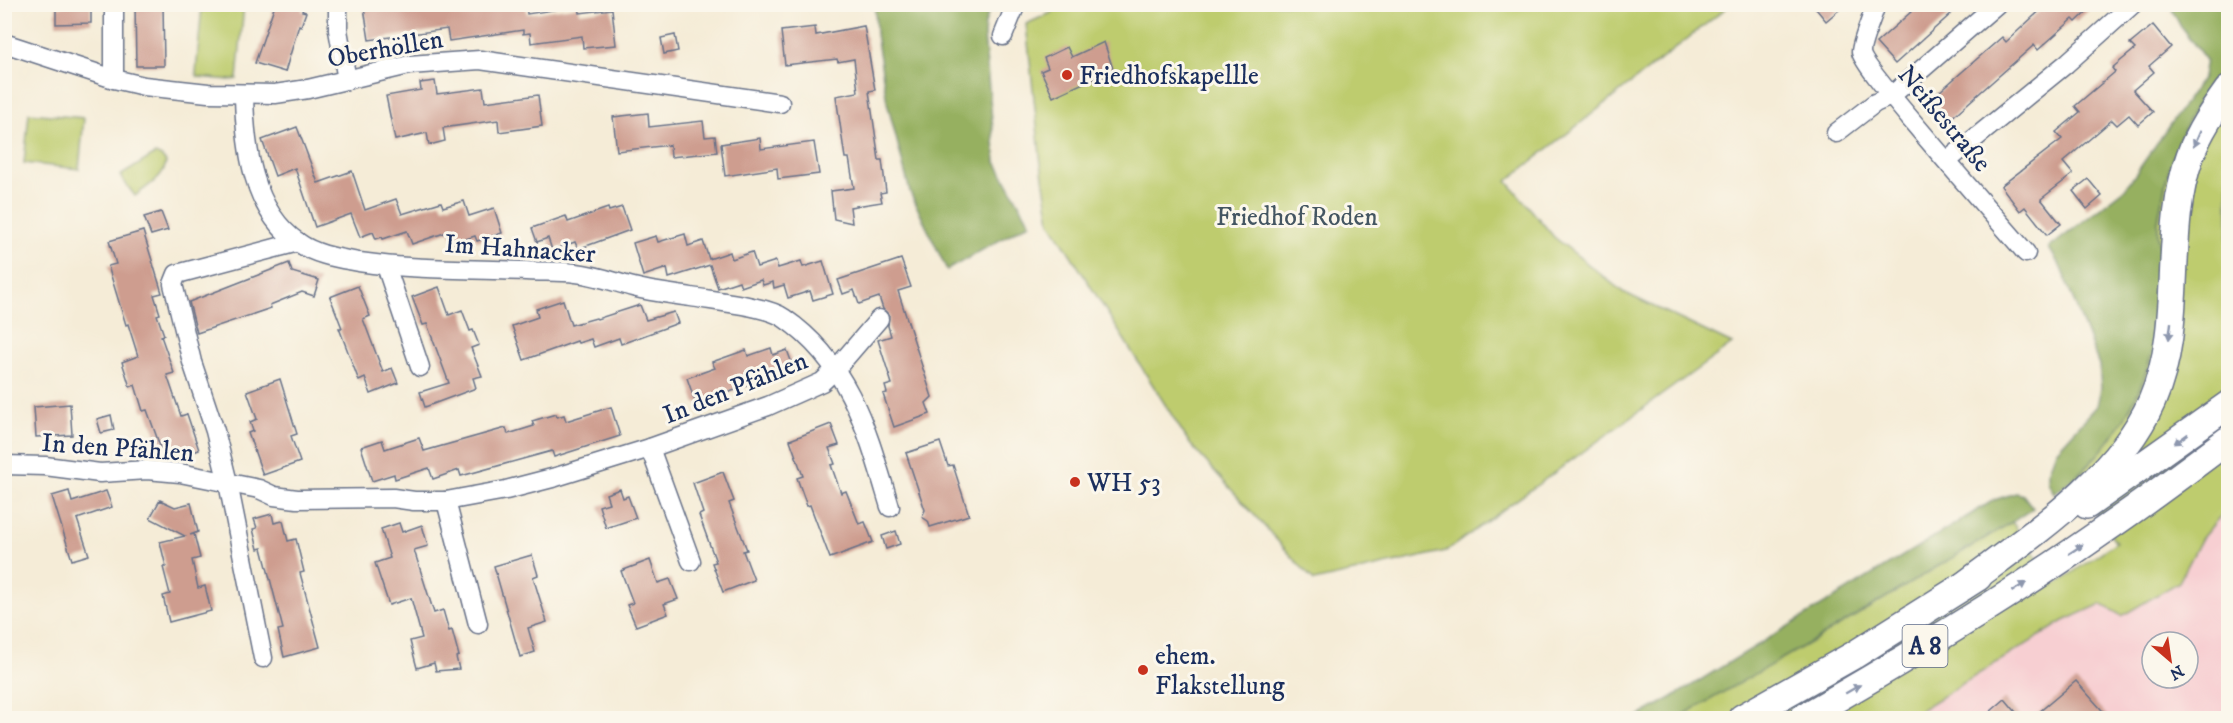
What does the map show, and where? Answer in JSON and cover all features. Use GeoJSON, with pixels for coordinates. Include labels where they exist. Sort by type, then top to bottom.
{"type":"FeatureCollection","features":[{"type":"Feature","properties":{"kind":"highway"},"geometry":{"type":"LineString","coordinates":[[2085,498],[2130,439],[2155,393],[2165,364],[2171,328],[2182,187],[2190,156],[2205,121],[2229,90]]}},
{"type":"Feature","properties":{"kind":"highway","name":"A 8"},"geometry":{"type":"LineString","coordinates":[[1742,718],[1854,655],[1962,587],[2085,498],[2229,405]]}},
{"type":"Feature","properties":{"kind":"highway","name":"A 8"},"geometry":{"type":"LineString","coordinates":[[1803,718],[1869,680],[2045,570],[2107,529],[2229,440]]}},
{"type":"Feature","properties":{"kind":"street"},"geometry":{"type":"LineString","coordinates":[[114,4],[114,79]]}},
{"type":"Feature","properties":{"kind":"street"},"geometry":{"type":"LineString","coordinates":[[338,4],[338,30],[347,80]]}},
{"type":"Feature","properties":{"kind":"street"},"geometry":{"type":"LineString","coordinates":[[1003,36],[1016,4]]}},
{"type":"Feature","properties":{"kind":"street"},"geometry":{"type":"LineString","coordinates":[[1836,133],[1875,103],[1891,96],[1997,4]]}},
{"type":"Feature","properties":{"kind":"street"},"geometry":{"type":"LineString","coordinates":[[1947,161],[2066,64],[2133,4]]}},
{"type":"Feature","properties":{"kind":"street","name":"Neißestraße"},"geometry":{"type":"LineString","coordinates":[[1870,9],[1861,52],[1863,60],[1891,96],[2026,253]]}},
{"type":"Feature","properties":{"kind":"street","name":"Oberhöllen"},"geometry":{"type":"LineString","coordinates":[[4,43],[114,79],[144,86],[244,95],[274,94],[347,80],[409,64],[480,60],[780,103]]}},
{"type":"Feature","properties":{"kind":"street","name":"Im Hahnacker"},"geometry":{"type":"LineString","coordinates":[[244,95],[245,131],[254,175],[264,202],[279,223],[298,242],[317,252],[386,266],[576,273],[634,287],[757,309]]}},
{"type":"Feature","properties":{"kind":"street","name":"In den Pfählen"},"geometry":{"type":"LineString","coordinates":[[263,658],[228,483],[215,431],[192,362],[173,284],[177,274],[298,242]]}},
{"type":"Feature","properties":{"kind":"street"},"geometry":{"type":"LineString","coordinates":[[386,266],[420,367]]}},
{"type":"Feature","properties":{"kind":"street","name":"In den Pfählen"},"geometry":{"type":"LineString","coordinates":[[757,309],[778,314],[786,319],[836,369],[849,388],[870,443],[890,507]]}},
{"type":"Feature","properties":{"kind":"street","name":"In den Pfählen"},"geometry":{"type":"LineString","coordinates":[[4,465],[45,466],[100,473],[169,472],[259,489],[274,496],[297,499],[393,498],[414,501],[446,501],[506,490],[546,479],[650,448],[768,406],[822,381],[836,369],[879,319]]}},
{"type":"Feature","properties":{"kind":"street","name":"In den Pfählen"},"geometry":{"type":"LineString","coordinates":[[650,448],[691,561]]}},
{"type":"Feature","properties":{"kind":"street"},"geometry":{"type":"LineString","coordinates":[[446,501],[478,624]]}},
{"type":"Feature","properties":{"kind":"shaded area"},"geometry":{"type":"Polygon","coordinates":[[[2228,507],[2228,718],[1907,718],[2064,621],[2101,604],[2179,582],[2202,538],[2228,507]]]}},
{"type":"Feature","properties":{"kind":"green space","name":"Friedhof Roden"},"geometry":{"type":"Polygon","coordinates":[[[1052,4],[1730,5],[1507,181],[1554,237],[1623,292],[1732,344],[1446,551],[1314,581],[1190,444],[1050,222],[1041,164],[1026,24],[1053,12],[1052,4]]]}},
{"type":"Feature","properties":{"kind":"green space"},"geometry":{"type":"Polygon","coordinates":[[[202,5],[244,5],[237,79],[198,77],[196,73],[202,5]]]}},
{"type":"Feature","properties":{"kind":"green space"},"geometry":{"type":"Polygon","coordinates":[[[875,5],[991,5],[984,35],[996,162],[1030,223],[947,270],[910,192],[887,102],[876,34],[875,5]]]}},
{"type":"Feature","properties":{"kind":"green space"},"geometry":{"type":"Polygon","coordinates":[[[2174,5],[2228,5],[2228,62],[2204,92],[2186,124],[2167,176],[2158,222],[2161,291],[2158,321],[2153,350],[2144,378],[2117,430],[2099,453],[2054,493],[2048,482],[2048,473],[2056,451],[2097,406],[2101,388],[2099,365],[2061,268],[2049,248],[2125,189],[2203,77],[2206,60],[2181,27],[2172,10],[2174,5]]]}},
{"type":"Feature","properties":{"kind":"green space"},"geometry":{"type":"Polygon","coordinates":[[[2228,62],[2228,507],[2202,538],[2179,582],[2122,616],[2101,604],[2064,621],[1907,718],[1678,718],[1825,634],[2012,522],[2056,584],[2116,542],[2073,480],[2110,440],[2125,418],[2147,371],[2159,319],[2161,282],[2158,223],[2167,177],[2186,124],[2204,92],[2228,62]]]}},
{"type":"Feature","properties":{"kind":"green space"},"geometry":{"type":"Polygon","coordinates":[[[29,113],[84,118],[79,169],[24,163],[29,113]]]}},
{"type":"Feature","properties":{"kind":"green space"},"geometry":{"type":"Polygon","coordinates":[[[155,154],[166,162],[165,168],[154,181],[135,196],[120,176],[155,154]]]}},
{"type":"Feature","properties":{"kind":"green space"},"geometry":{"type":"Polygon","coordinates":[[[2016,493],[2023,495],[2033,508],[1825,634],[1678,718],[1635,718],[1994,500],[2016,493]]]}},
{"type":"Feature","properties":{"kind":"building"},"geometry":{"type":"Polygon","coordinates":[[[64,4],[91,4],[91,23],[56,24],[56,6],[64,6],[64,4]]]}},
{"type":"Feature","properties":{"kind":"building"},"geometry":{"type":"Polygon","coordinates":[[[135,4],[163,4],[164,66],[136,66],[135,4]]]}},
{"type":"Feature","properties":{"kind":"building"},"geometry":{"type":"Polygon","coordinates":[[[275,4],[304,4],[302,11],[306,12],[301,26],[299,25],[285,72],[255,63],[275,4]]]}},
{"type":"Feature","properties":{"kind":"building"},"geometry":{"type":"Polygon","coordinates":[[[390,4],[444,4],[444,9],[472,4],[526,4],[527,14],[579,6],[580,13],[612,9],[616,45],[583,48],[582,36],[531,43],[530,33],[523,34],[523,30],[449,41],[447,29],[369,40],[364,8],[390,4]]]}},
{"type":"Feature","properties":{"kind":"building"},"geometry":{"type":"Polygon","coordinates":[[[1812,4],[1846,4],[1826,21],[1812,4]]]}},
{"type":"Feature","properties":{"kind":"building"},"geometry":{"type":"Polygon","coordinates":[[[1920,4],[1962,4],[1895,64],[1876,43],[1920,4]]]}},
{"type":"Feature","properties":{"kind":"building"},"geometry":{"type":"Polygon","coordinates":[[[2047,4],[2095,4],[2076,22],[2073,19],[2038,50],[2034,45],[1949,120],[1931,99],[2002,37],[2006,42],[2047,4]]]}},
{"type":"Feature","properties":{"kind":"building"},"geometry":{"type":"Polygon","coordinates":[[[2153,25],[2171,47],[2149,66],[2154,72],[2133,90],[2153,112],[2138,125],[2129,115],[2117,125],[2112,120],[2063,162],[2073,174],[2041,199],[2061,224],[2047,235],[2025,207],[2020,211],[2001,186],[2062,139],[2056,132],[2080,112],[2075,106],[2115,72],[2112,68],[2135,49],[2130,44],[2153,25]]]}},
{"type":"Feature","properties":{"kind":"building"},"geometry":{"type":"Polygon","coordinates":[[[864,26],[875,90],[869,91],[886,192],[880,193],[882,202],[850,207],[852,223],[834,219],[831,191],[854,188],[849,158],[845,158],[836,96],[858,92],[854,59],[785,65],[781,31],[815,27],[816,35],[864,26]]]}},
{"type":"Feature","properties":{"kind":"building"},"geometry":{"type":"Polygon","coordinates":[[[675,35],[678,51],[664,54],[661,38],[675,35]]]}},
{"type":"Feature","properties":{"kind":"building","name":"Friedhofskapellle"},"geometry":{"type":"Polygon","coordinates":[[[1104,42],[1114,72],[1095,82],[1094,78],[1053,97],[1041,71],[1048,68],[1044,58],[1067,47],[1072,57],[1104,42]]]}},
{"type":"Feature","properties":{"kind":"building"},"geometry":{"type":"Polygon","coordinates":[[[435,81],[437,94],[483,88],[485,102],[538,95],[542,126],[499,132],[498,120],[443,128],[445,141],[429,145],[427,133],[395,140],[386,96],[421,90],[420,83],[435,81]]]}},
{"type":"Feature","properties":{"kind":"building"},"geometry":{"type":"Polygon","coordinates":[[[648,113],[649,127],[703,121],[705,137],[715,136],[717,152],[671,157],[670,145],[617,151],[613,117],[648,113]]]}},
{"type":"Feature","properties":{"kind":"building"},"geometry":{"type":"Polygon","coordinates":[[[297,127],[318,183],[352,171],[365,210],[396,199],[402,214],[441,202],[443,207],[464,201],[469,216],[494,208],[502,233],[477,241],[475,236],[454,243],[450,231],[412,244],[407,231],[383,239],[382,237],[376,239],[373,232],[360,237],[351,214],[315,227],[295,168],[275,176],[262,140],[297,127]]]}},
{"type":"Feature","properties":{"kind":"building"},"geometry":{"type":"Polygon","coordinates":[[[760,138],[761,149],[814,142],[819,174],[778,179],[777,168],[725,176],[721,144],[760,138]]]}},
{"type":"Feature","properties":{"kind":"building"},"geometry":{"type":"Polygon","coordinates":[[[2088,179],[2102,196],[2087,209],[2073,191],[2088,179]]]}},
{"type":"Feature","properties":{"kind":"building"},"geometry":{"type":"Polygon","coordinates":[[[622,207],[630,230],[578,249],[575,242],[552,250],[548,238],[537,242],[532,228],[566,216],[568,222],[608,208],[609,211],[622,207]]]}},
{"type":"Feature","properties":{"kind":"building"},"geometry":{"type":"Polygon","coordinates":[[[161,212],[168,230],[151,235],[144,217],[161,212]]]}},
{"type":"Feature","properties":{"kind":"building"},"geometry":{"type":"Polygon","coordinates":[[[143,231],[162,293],[154,295],[160,314],[157,315],[164,335],[161,336],[174,373],[167,375],[181,416],[187,414],[199,450],[168,461],[165,460],[147,410],[143,411],[135,385],[130,387],[122,362],[138,356],[108,266],[116,264],[109,241],[143,231]]]}},
{"type":"Feature","properties":{"kind":"building"},"geometry":{"type":"Polygon","coordinates":[[[685,234],[688,246],[703,241],[709,259],[730,252],[732,259],[752,252],[757,267],[776,261],[778,268],[801,261],[803,267],[823,261],[833,294],[813,300],[810,291],[788,298],[784,285],[774,288],[773,282],[763,285],[761,280],[741,287],[739,281],[718,288],[710,265],[669,278],[667,268],[643,276],[633,243],[656,236],[658,242],[685,234]]]}},
{"type":"Feature","properties":{"kind":"building"},"geometry":{"type":"Polygon","coordinates":[[[901,259],[911,287],[898,291],[932,397],[926,403],[930,414],[894,427],[883,394],[887,393],[885,386],[892,384],[878,340],[891,336],[888,326],[889,315],[883,309],[879,297],[859,304],[854,290],[843,294],[838,280],[901,259]]]}},
{"type":"Feature","properties":{"kind":"building"},"geometry":{"type":"Polygon","coordinates":[[[289,263],[292,272],[319,280],[314,296],[302,292],[270,305],[271,308],[197,333],[189,302],[289,263]]]}},
{"type":"Feature","properties":{"kind":"building"},"geometry":{"type":"Polygon","coordinates":[[[358,286],[370,316],[363,319],[383,372],[392,368],[398,383],[371,394],[365,378],[359,381],[330,297],[358,286]]]}},
{"type":"Feature","properties":{"kind":"building"},"geometry":{"type":"Polygon","coordinates":[[[439,287],[449,315],[462,310],[470,331],[473,330],[479,345],[471,348],[482,376],[473,378],[476,388],[425,407],[420,392],[449,383],[427,324],[423,325],[412,297],[439,287]]]}},
{"type":"Feature","properties":{"kind":"building"},"geometry":{"type":"Polygon","coordinates":[[[563,300],[571,325],[640,305],[646,320],[674,312],[678,323],[621,344],[619,338],[594,347],[591,339],[578,343],[577,341],[524,360],[512,326],[538,317],[536,309],[563,300]]]}},
{"type":"Feature","properties":{"kind":"building"},"geometry":{"type":"Polygon","coordinates":[[[771,348],[773,355],[787,350],[793,366],[779,371],[780,374],[696,404],[687,378],[715,368],[712,362],[746,350],[748,356],[771,348]]]}},
{"type":"Feature","properties":{"kind":"building"},"geometry":{"type":"Polygon","coordinates":[[[280,379],[297,434],[291,436],[300,462],[263,475],[248,433],[253,431],[250,422],[257,419],[247,391],[280,379]]]}},
{"type":"Feature","properties":{"kind":"building"},"geometry":{"type":"Polygon","coordinates":[[[70,404],[72,435],[36,437],[34,407],[70,404]]]}},
{"type":"Feature","properties":{"kind":"building"},"geometry":{"type":"Polygon","coordinates":[[[611,407],[620,436],[554,457],[552,451],[461,476],[459,470],[433,479],[429,468],[395,479],[394,474],[372,481],[361,447],[382,440],[385,449],[419,438],[424,451],[506,428],[508,434],[534,426],[532,421],[556,414],[557,417],[564,415],[566,421],[611,407]]]}},
{"type":"Feature","properties":{"kind":"building"},"geometry":{"type":"Polygon","coordinates":[[[111,415],[114,430],[101,433],[97,419],[111,415]]]}},
{"type":"Feature","properties":{"kind":"building"},"geometry":{"type":"Polygon","coordinates":[[[831,424],[839,445],[829,448],[835,464],[831,465],[841,493],[846,491],[859,524],[865,522],[873,542],[830,558],[797,478],[803,476],[790,440],[831,424]]]}},
{"type":"Feature","properties":{"kind":"building"},"geometry":{"type":"Polygon","coordinates":[[[940,442],[948,466],[953,465],[969,515],[930,527],[928,521],[922,517],[925,510],[906,453],[940,442]]]}},
{"type":"Feature","properties":{"kind":"building"},"geometry":{"type":"Polygon","coordinates":[[[723,472],[734,501],[729,503],[747,550],[743,551],[754,580],[723,592],[712,563],[716,562],[699,515],[703,513],[693,483],[723,472]]]}},
{"type":"Feature","properties":{"kind":"building"},"geometry":{"type":"Polygon","coordinates":[[[620,489],[623,498],[628,496],[636,518],[606,528],[599,506],[609,503],[606,494],[620,489]]]}},
{"type":"Feature","properties":{"kind":"building"},"geometry":{"type":"Polygon","coordinates":[[[69,491],[72,502],[106,491],[112,507],[77,519],[89,555],[72,560],[52,496],[69,491]]]}},
{"type":"Feature","properties":{"kind":"building"},"geometry":{"type":"Polygon","coordinates":[[[160,500],[175,507],[191,503],[198,532],[190,535],[194,534],[200,558],[192,560],[198,588],[205,586],[211,611],[169,622],[163,596],[170,594],[160,542],[185,536],[150,518],[160,500]]]}},
{"type":"Feature","properties":{"kind":"building"},"geometry":{"type":"Polygon","coordinates":[[[272,514],[274,523],[283,521],[288,541],[296,539],[304,572],[300,573],[320,647],[284,657],[278,630],[283,629],[262,548],[258,549],[253,529],[257,528],[254,519],[272,514]]]}},
{"type":"Feature","properties":{"kind":"building"},"geometry":{"type":"Polygon","coordinates":[[[399,523],[402,532],[422,525],[428,546],[414,550],[434,613],[443,610],[449,631],[452,630],[459,656],[456,657],[459,669],[436,671],[434,663],[417,668],[410,641],[422,638],[411,598],[389,605],[375,563],[390,558],[381,529],[399,523]]]}},
{"type":"Feature","properties":{"kind":"building"},"geometry":{"type":"Polygon","coordinates":[[[896,531],[900,544],[886,549],[882,536],[896,531]]]}},
{"type":"Feature","properties":{"kind":"building"},"geometry":{"type":"Polygon","coordinates":[[[532,555],[538,575],[533,577],[547,622],[528,628],[535,652],[520,657],[494,566],[532,555]]]}},
{"type":"Feature","properties":{"kind":"building"},"geometry":{"type":"Polygon","coordinates":[[[650,560],[658,583],[670,579],[678,599],[664,604],[668,614],[636,626],[627,605],[633,603],[621,571],[650,560]]]}},
{"type":"Feature","properties":{"kind":"building"},"geometry":{"type":"Polygon","coordinates":[[[2076,681],[2109,718],[2032,718],[2076,681]]]}},
{"type":"Feature","properties":{"kind":"building"},"geometry":{"type":"Polygon","coordinates":[[[2005,699],[2021,718],[1983,718],[2005,699]]]}},
{"type":"Feature","properties":{"kind":"place","name":"Friedhofskapellle"},"geometry":{"type":"Point","coordinates":[1067,75]}},
{"type":"Feature","properties":{"kind":"place","name":"WH 53"},"geometry":{"type":"Point","coordinates":[1075,482]}},
{"type":"Feature","properties":{"kind":"place","name":"ehem. Flakstellung"},"geometry":{"type":"Point","coordinates":[1143,670]}}]}
